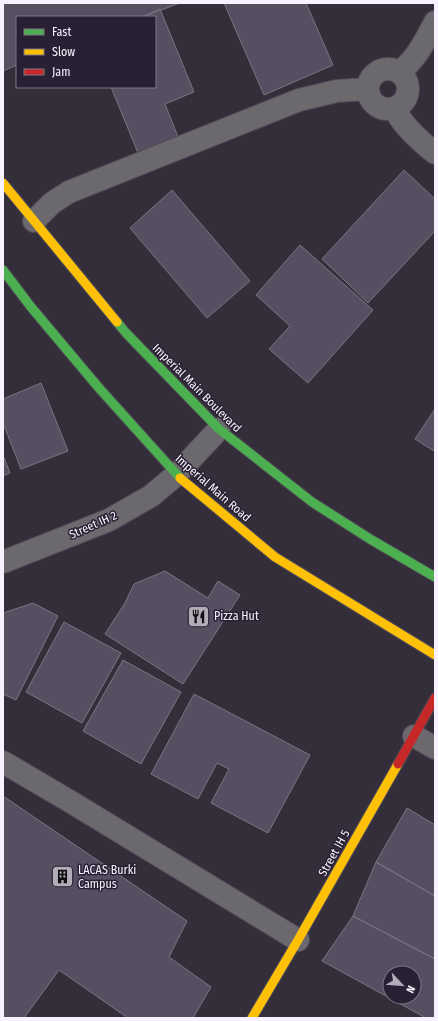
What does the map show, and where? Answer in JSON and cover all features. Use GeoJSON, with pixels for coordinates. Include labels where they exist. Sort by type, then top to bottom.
{"type":"FeatureCollection","features":[{"type":"Feature","properties":{"kind":"street"},"geometry":{"type":"LineString","coordinates":[[400,72],[410,64],[419,52],[435,22]]}},
{"type":"Feature","properties":{"kind":"street"},"geometry":{"type":"LineString","coordinates":[[389,68],[400,72],[407,82],[408,93],[402,103],[392,109],[380,108],[371,101],[367,90],[370,78],[378,70],[389,68]]}},
{"type":"Feature","properties":{"kind":"street"},"geometry":{"type":"LineString","coordinates":[[34,221],[52,204],[69,192],[299,100],[337,91],[367,90]]}},
{"type":"Feature","properties":{"kind":"street"},"geometry":{"type":"LineString","coordinates":[[394,108],[399,118],[419,140],[435,153]]}},
{"type":"Feature","properties":{"kind":"street","name":"Imperial Main Boulevard"},"geometry":{"type":"LineString","coordinates":[[3,183],[126,333],[219,429],[312,502],[370,539],[435,577]]}},
{"type":"Feature","properties":{"kind":"street","name":"Imperial Main Road"},"geometry":{"type":"LineString","coordinates":[[3,270],[31,308],[176,475],[275,557],[435,655]]}},
{"type":"Feature","properties":{"kind":"street","name":"Street IH 2"},"geometry":{"type":"LineString","coordinates":[[3,562],[109,520],[151,496],[176,475],[219,429]]}},
{"type":"Feature","properties":{"kind":"street","name":"Street IH 5"},"geometry":{"type":"LineString","coordinates":[[252,1018],[298,940],[435,698]]}},
{"type":"Feature","properties":{"kind":"street"},"geometry":{"type":"LineString","coordinates":[[414,736],[435,748]]}},
{"type":"Feature","properties":{"kind":"street"},"geometry":{"type":"LineString","coordinates":[[3,762],[298,940]]}},
{"type":"Feature","properties":{"kind":"building"},"geometry":{"type":"Polygon","coordinates":[[[3,3],[180,3],[145,16],[16,16],[16,65],[3,71],[3,3]]]}},
{"type":"Feature","properties":{"kind":"building"},"geometry":{"type":"Polygon","coordinates":[[[224,3],[306,3],[333,65],[264,95],[224,3]]]}},
{"type":"Feature","properties":{"kind":"building"},"geometry":{"type":"Polygon","coordinates":[[[160,9],[194,92],[165,104],[178,137],[138,153],[111,88],[156,88],[156,16],[144,16],[160,9]]]}},
{"type":"Feature","properties":{"kind":"building"},"geometry":{"type":"Polygon","coordinates":[[[404,170],[435,199],[435,231],[368,303],[322,259],[404,170]]]}},
{"type":"Feature","properties":{"kind":"building"},"geometry":{"type":"Polygon","coordinates":[[[172,190],[250,281],[207,318],[130,228],[172,190]]]}},
{"type":"Feature","properties":{"kind":"building"},"geometry":{"type":"Polygon","coordinates":[[[300,245],[373,310],[308,383],[269,349],[290,326],[256,295],[300,245]]]}},
{"type":"Feature","properties":{"kind":"building"},"geometry":{"type":"Polygon","coordinates":[[[41,383],[68,451],[21,469],[3,423],[3,399],[41,383]]]}},
{"type":"Feature","properties":{"kind":"building"},"geometry":{"type":"Polygon","coordinates":[[[435,409],[435,450],[434,451],[415,439],[435,409]]]}},
{"type":"Feature","properties":{"kind":"building"},"geometry":{"type":"Polygon","coordinates":[[[3,455],[10,473],[3,476],[3,455]]]}},
{"type":"Feature","properties":{"kind":"building"},"geometry":{"type":"Polygon","coordinates":[[[165,571],[208,598],[218,581],[240,595],[183,684],[105,634],[125,603],[134,584],[165,571]]]}},
{"type":"Feature","properties":{"kind":"building"},"geometry":{"type":"Polygon","coordinates":[[[33,603],[58,616],[16,700],[3,694],[3,613],[33,603]]]}},
{"type":"Feature","properties":{"kind":"building"},"geometry":{"type":"Polygon","coordinates":[[[64,622],[121,653],[82,723],[26,692],[64,622]]]}},
{"type":"Feature","properties":{"kind":"building"},"geometry":{"type":"Polygon","coordinates":[[[123,660],[181,692],[141,764],[83,731],[123,660]]]}},
{"type":"Feature","properties":{"kind":"building"},"geometry":{"type":"Polygon","coordinates":[[[194,694],[310,755],[268,833],[211,803],[229,769],[217,763],[198,799],[151,774],[194,694]]]}},
{"type":"Feature","properties":{"kind":"building","name":"LACAS Burki Campus"},"geometry":{"type":"Polygon","coordinates":[[[3,796],[187,921],[169,957],[211,987],[193,1018],[128,1018],[59,970],[24,1018],[3,1018],[3,796]]]}},
{"type":"Feature","properties":{"kind":"building"},"geometry":{"type":"Polygon","coordinates":[[[407,808],[435,825],[435,896],[376,862],[407,808]]]}},
{"type":"Feature","properties":{"kind":"building"},"geometry":{"type":"Polygon","coordinates":[[[376,862],[435,896],[435,959],[353,916],[376,862]]]}},
{"type":"Feature","properties":{"kind":"building"},"geometry":{"type":"Polygon","coordinates":[[[353,916],[435,959],[435,1018],[426,1018],[402,1005],[422,1005],[422,965],[382,965],[382,994],[322,961],[353,916]]]}},
{"type":"Feature","properties":{"kind":"traffic: fast"},"geometry":{"type":"LineString","coordinates":[[3,270],[31,307],[99,388],[180,478]]}},
{"type":"Feature","properties":{"kind":"traffic: fast"},"geometry":{"type":"LineString","coordinates":[[117,322],[219,429],[312,502],[370,539],[435,577]]}},
{"type":"Feature","properties":{"kind":"traffic: slow"},"geometry":{"type":"LineString","coordinates":[[3,183],[117,322]]}},
{"type":"Feature","properties":{"kind":"traffic: slow"},"geometry":{"type":"LineString","coordinates":[[180,478],[275,557],[435,655]]}},
{"type":"Feature","properties":{"kind":"traffic: slow"},"geometry":{"type":"LineString","coordinates":[[252,1018],[398,764]]}},
{"type":"Feature","properties":{"kind":"traffic: jam"},"geometry":{"type":"LineString","coordinates":[[398,764],[435,698]]}},
{"type":"Feature","properties":{"kind":"place","name":"Pizza Hut"},"geometry":{"type":"Point","coordinates":[198,616]}},
{"type":"Feature","properties":{"kind":"place","name":"LACAS Burki Campus"},"geometry":{"type":"Point","coordinates":[63,877]}}]}
